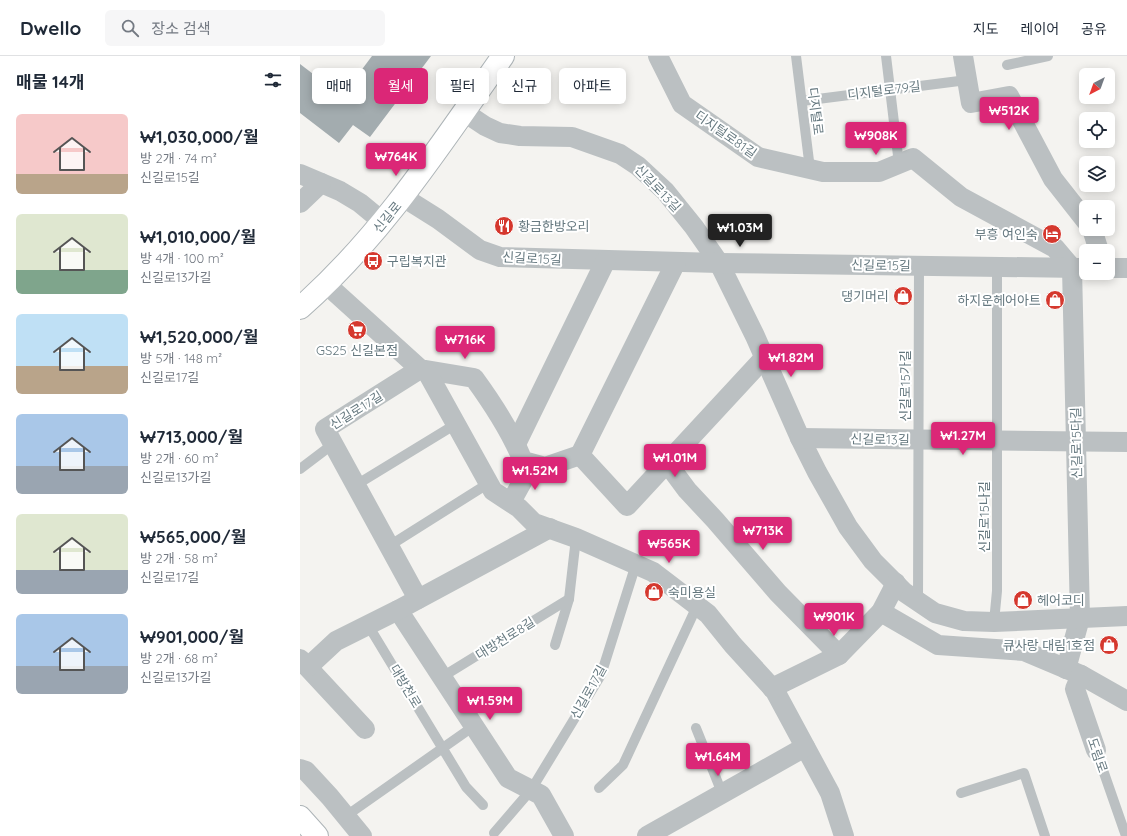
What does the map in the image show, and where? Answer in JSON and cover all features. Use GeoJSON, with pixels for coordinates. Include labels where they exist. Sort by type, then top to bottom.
{"type":"FeatureCollection","features":[{"type":"Feature","properties":{"kind":"main road","name":"신길로"},"geometry":{"type":"LineString","coordinates":[[300,308],[352,258],[383,222],[403,197],[504,56]]}},
{"type":"Feature","properties":{"kind":"main road"},"geometry":{"type":"LineString","coordinates":[[300,817],[317,836]]}},
{"type":"Feature","properties":{"kind":"street","name":"디지털로81길"},"geometry":{"type":"LineString","coordinates":[[658,56],[682,104],[758,157],[823,172],[879,172],[913,158],[961,197],[1055,248],[1079,268]]}},
{"type":"Feature","properties":{"kind":"street"},"geometry":{"type":"LineString","coordinates":[[963,56],[971,103],[1009,96],[1053,179],[1079,212]]}},
{"type":"Feature","properties":{"kind":"street","name":"신길로13길"},"geometry":{"type":"LineString","coordinates":[[464,112],[485,126],[500,133],[520,136],[572,137],[620,154],[638,166],[665,191],[694,227],[719,263],[800,438],[848,527],[873,561],[904,592],[935,613],[964,621],[994,622],[1127,616]]}},
{"type":"Feature","properties":{"kind":"street"},"geometry":{"type":"LineString","coordinates":[[300,174],[340,191],[360,203],[383,222]]}},
{"type":"Feature","properties":{"kind":"street"},"geometry":{"type":"LineString","coordinates":[[300,203],[321,183]]}},
{"type":"Feature","properties":{"kind":"street","name":"신길로15길"},"geometry":{"type":"LineString","coordinates":[[403,197],[438,219],[480,250],[500,257],[719,263],[1079,268]]}},
{"type":"Feature","properties":{"kind":"street"},"geometry":{"type":"LineString","coordinates":[[516,444],[606,260]]}},
{"type":"Feature","properties":{"kind":"street"},"geometry":{"type":"LineString","coordinates":[[420,369],[474,378],[486,394],[516,444],[523,462],[545,467],[580,455],[676,262]]}},
{"type":"Feature","properties":{"kind":"street","name":"신길로15다길"},"geometry":{"type":"LineString","coordinates":[[1074,672],[1080,618],[1076,442],[1079,268]]}},
{"type":"Feature","properties":{"kind":"street"},"geometry":{"type":"LineString","coordinates":[[1115,268],[1127,268]]}},
{"type":"Feature","properties":{"kind":"street"},"geometry":{"type":"LineString","coordinates":[[326,284],[420,369],[427,372],[494,491],[519,508],[534,523],[576,538],[653,572],[708,614],[733,645],[772,688],[830,793],[844,836]]}},
{"type":"Feature","properties":{"kind":"street"},"geometry":{"type":"LineString","coordinates":[[580,455],[627,506],[764,358]]}},
{"type":"Feature","properties":{"kind":"street","name":"신길로17길"},"geometry":{"type":"LineString","coordinates":[[418,599],[325,429],[420,369]]}},
{"type":"Feature","properties":{"kind":"street","name":"신길로13길"},"geometry":{"type":"LineString","coordinates":[[800,438],[1127,442]]}},
{"type":"Feature","properties":{"kind":"street"},"geometry":{"type":"LineString","coordinates":[[667,463],[686,490],[715,520],[778,593],[839,655]]}},
{"type":"Feature","properties":{"kind":"street"},"geometry":{"type":"LineString","coordinates":[[511,502],[532,464]]}},
{"type":"Feature","properties":{"kind":"street"},"geometry":{"type":"LineString","coordinates":[[365,729],[304,663],[336,641],[398,610],[550,528]]}},
{"type":"Feature","properties":{"kind":"street"},"geometry":{"type":"LineString","coordinates":[[772,688],[839,655],[881,612],[896,584]]}},
{"type":"Feature","properties":{"kind":"street"},"geometry":{"type":"LineString","coordinates":[[398,610],[508,778],[542,796],[564,836]]}},
{"type":"Feature","properties":{"kind":"street"},"geometry":{"type":"LineString","coordinates":[[881,612],[938,645],[1024,651],[1074,672],[1127,701]]}},
{"type":"Feature","properties":{"kind":"street"},"geometry":{"type":"LineString","coordinates":[[1024,651],[1026,621]]}},
{"type":"Feature","properties":{"kind":"street","name":"도림로"},"geometry":{"type":"LineString","coordinates":[[1074,672],[1075,688],[1096,750]]}},
{"type":"Feature","properties":{"kind":"street"},"geometry":{"type":"LineString","coordinates":[[647,836],[804,746]]}},
{"type":"Feature","properties":{"kind":"street"},"geometry":{"type":"LineString","coordinates":[[300,769],[306,770],[362,836]]}},
{"type":"Feature","properties":{"kind":"lane","name":"디지털로"},"geometry":{"type":"LineString","coordinates":[[796,56],[810,169]]}},
{"type":"Feature","properties":{"kind":"lane"},"geometry":{"type":"LineString","coordinates":[[886,56],[899,164]]}},
{"type":"Feature","properties":{"kind":"lane"},"geometry":{"type":"LineString","coordinates":[[1007,66],[1048,56]]}},
{"type":"Feature","properties":{"kind":"lane","name":"디지털로79길"},"geometry":{"type":"LineString","coordinates":[[802,101],[967,80]]}},
{"type":"Feature","properties":{"kind":"lane","name":"신길로15가길"},"geometry":{"type":"LineString","coordinates":[[918,602],[919,266]]}},
{"type":"Feature","properties":{"kind":"lane","name":"신길로15나길"},"geometry":{"type":"LineString","coordinates":[[994,622],[997,591],[997,267]]}},
{"type":"Feature","properties":{"kind":"lane"},"geometry":{"type":"LineString","coordinates":[[356,485],[456,424]]}},
{"type":"Feature","properties":{"kind":"lane"},"geometry":{"type":"LineString","coordinates":[[300,469],[333,444]]}},
{"type":"Feature","properties":{"kind":"lane"},"geometry":{"type":"LineString","coordinates":[[389,546],[490,483]]}},
{"type":"Feature","properties":{"kind":"lane"},"geometry":{"type":"LineString","coordinates":[[555,645],[569,599],[576,538]]}},
{"type":"Feature","properties":{"kind":"lane","name":"신길로17길"},"geometry":{"type":"LineString","coordinates":[[531,790],[601,674],[636,564]]}},
{"type":"Feature","properties":{"kind":"lane","name":"대방천로8길"},"geometry":{"type":"LineString","coordinates":[[442,677],[569,599]]}},
{"type":"Feature","properties":{"kind":"lane"},"geometry":{"type":"LineString","coordinates":[[599,788],[622,764],[698,606]]}},
{"type":"Feature","properties":{"kind":"lane","name":"대방천로"},"geometry":{"type":"LineString","coordinates":[[368,625],[443,746],[466,787],[483,806]]}},
{"type":"Feature","properties":{"kind":"lane"},"geometry":{"type":"LineString","coordinates":[[346,816],[443,746],[474,726]]}},
{"type":"Feature","properties":{"kind":"lane"},"geometry":{"type":"LineString","coordinates":[[696,728],[722,793]]}},
{"type":"Feature","properties":{"kind":"lane","name":"도림로"},"geometry":{"type":"LineString","coordinates":[[1096,750],[1126,836]]}},
{"type":"Feature","properties":{"kind":"lane"},"geometry":{"type":"LineString","coordinates":[[961,793],[1024,773],[1045,836]]}},
{"type":"Feature","properties":{"kind":"lane"},"geometry":{"type":"LineString","coordinates":[[494,833],[531,790]]}},
{"type":"Feature","properties":{"kind":"building"},"geometry":{"type":"Polygon","coordinates":[[[372,56],[431,56],[422,68],[374,68],[374,104],[395,104],[370,137],[353,125],[339,143],[300,113],[300,64],[312,73],[312,104],[366,104],[366,68],[363,68],[372,56]]]}},
{"type":"Feature","properties":{"kind":"place","name":"황금한방오리"},"geometry":{"type":"Point","coordinates":[504,226]}},
{"type":"Feature","properties":{"kind":"place","name":"부흥 여인숙"},"geometry":{"type":"Point","coordinates":[1052,234]}},
{"type":"Feature","properties":{"kind":"place","name":"구립복지관"},"geometry":{"type":"Point","coordinates":[373,261]}},
{"type":"Feature","properties":{"kind":"place","name":"댕기머리"},"geometry":{"type":"Point","coordinates":[903,296]}},
{"type":"Feature","properties":{"kind":"place","name":"하지운헤어아트"},"geometry":{"type":"Point","coordinates":[1055,300]}},
{"type":"Feature","properties":{"kind":"place","name":"GS25 신길본점"},"geometry":{"type":"Point","coordinates":[357,330]}},
{"type":"Feature","properties":{"kind":"place","name":"숙미용실"},"geometry":{"type":"Point","coordinates":[654,592]}},
{"type":"Feature","properties":{"kind":"place","name":"헤어코디"},"geometry":{"type":"Point","coordinates":[1023,600]}},
{"type":"Feature","properties":{"kind":"place","name":"큐사랑 대림1호점"},"geometry":{"type":"Point","coordinates":[1109,645]}}]}
